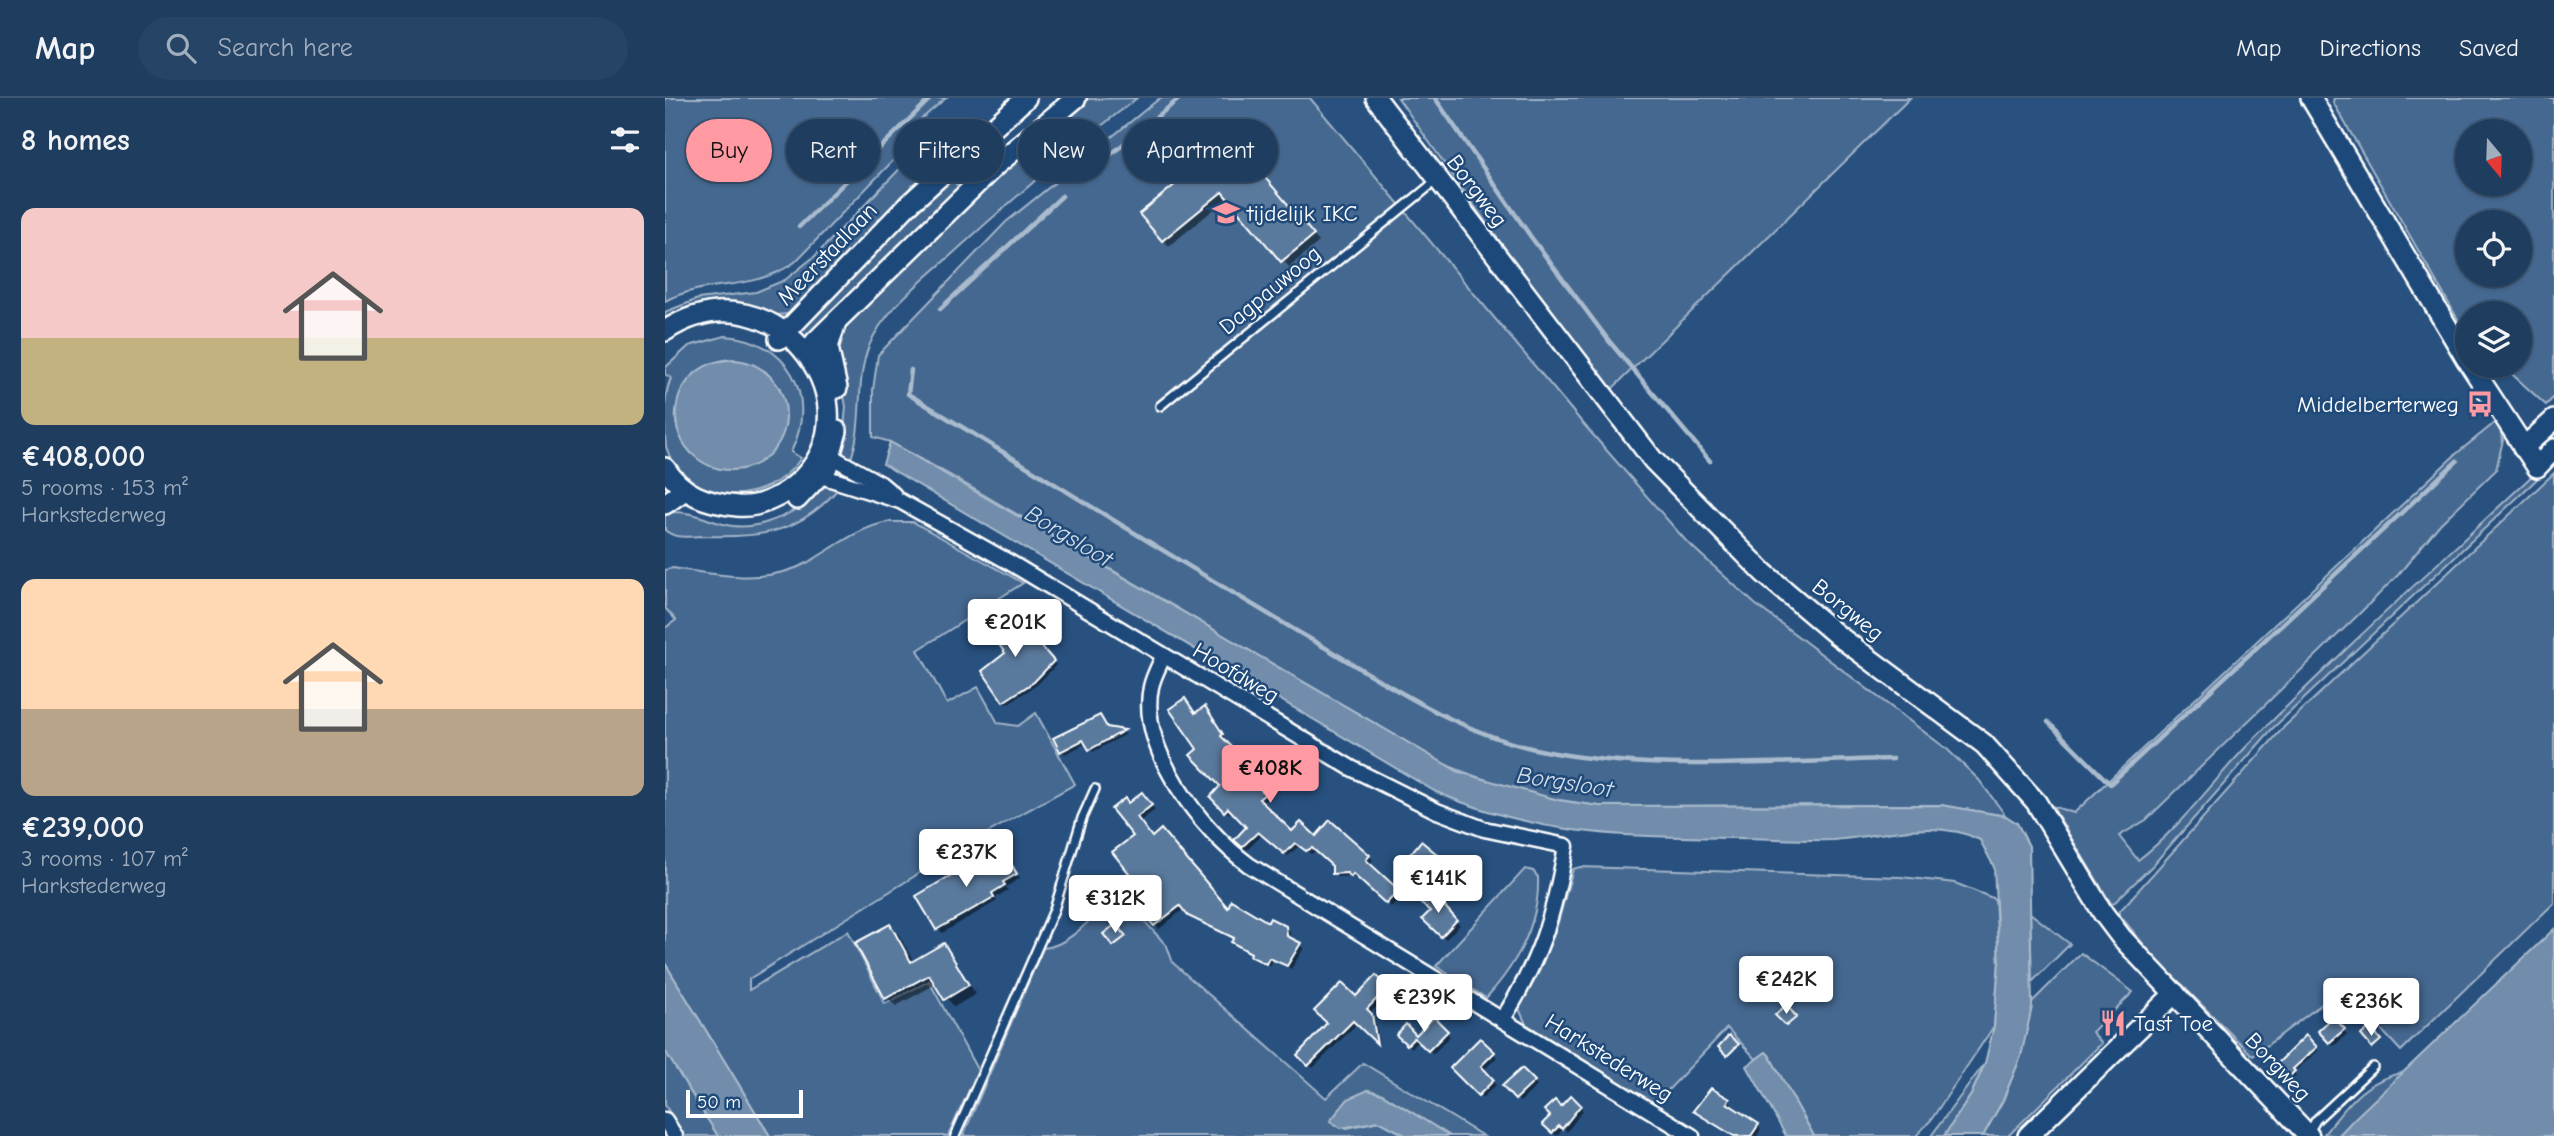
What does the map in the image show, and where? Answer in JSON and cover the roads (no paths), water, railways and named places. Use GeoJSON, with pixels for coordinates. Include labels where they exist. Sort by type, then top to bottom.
{"type":"FeatureCollection","features":[{"type":"Feature","properties":{"kind":"main road","name":"Meerstadlaan"},"geometry":{"type":"LineString","coordinates":[[782,336],[908,205],[1027,98]]}},
{"type":"Feature","properties":{"kind":"main road"},"geometry":{"type":"LineString","coordinates":[[821,363],[837,321],[995,166],[1076,98]]}},
{"type":"Feature","properties":{"kind":"main road","name":"Borgweg"},"geometry":{"type":"LineString","coordinates":[[1376,98],[1653,460],[1764,573],[1837,635],[1984,744],[2036,802],[2109,921],[2309,1135]]}},
{"type":"Feature","properties":{"kind":"main road"},"geometry":{"type":"LineString","coordinates":[[2311,98],[2455,340]]}},
{"type":"Feature","properties":{"kind":"main road"},"geometry":{"type":"LineString","coordinates":[[665,331],[694,316],[731,312],[766,319],[782,336],[810,385],[815,416],[811,442],[826,454]]}},
{"type":"Feature","properties":{"kind":"main road"},"geometry":{"type":"LineString","coordinates":[[665,347],[693,329],[714,323],[737,323],[782,336],[821,363],[839,404],[821,476],[791,504],[752,518],[711,516],[672,495],[665,468]]}},
{"type":"Feature","properties":{"kind":"main road"},"geometry":{"type":"LineString","coordinates":[[2479,378],[2537,467],[2554,449]]}},
{"type":"Feature","properties":{"kind":"main road"},"geometry":{"type":"LineString","coordinates":[[2523,448],[2554,419]]}},
{"type":"Feature","properties":{"kind":"main road"},"geometry":{"type":"LineString","coordinates":[[672,495],[743,507],[764,503],[796,484],[826,454]]}},
{"type":"Feature","properties":{"kind":"main road"},"geometry":{"type":"LineString","coordinates":[[2028,1136],[2175,993]]}},
{"type":"Feature","properties":{"kind":"street","name":"Hoofdweg"},"geometry":{"type":"LineString","coordinates":[[826,454],[881,484],[900,501]]}},
{"type":"Feature","properties":{"kind":"street","name":"Hoofdweg"},"geometry":{"type":"LineString","coordinates":[[821,476],[846,481],[900,501],[1009,562],[1351,768],[1437,811],[1484,829],[1566,846],[1549,927],[1529,977],[1503,1019]]}},
{"type":"Feature","properties":{"kind":"street","name":"Harkstederweg"},"geometry":{"type":"LineString","coordinates":[[1163,657],[1151,685],[1152,723],[1165,761],[1187,801],[1209,831],[1249,865],[1692,1136]]}},
{"type":"Feature","properties":{"kind":"street"},"geometry":{"type":"LineString","coordinates":[[665,1120],[675,1136]]}},
{"type":"Feature","properties":{"kind":"lane","name":"Dagpauwoog"},"geometry":{"type":"LineString","coordinates":[[1160,406],[1438,180]]}},
{"type":"Feature","properties":{"kind":"lane"},"geometry":{"type":"LineString","coordinates":[[955,1136],[1054,909],[1082,818],[1095,789]]}},
{"type":"Feature","properties":{"kind":"lane"},"geometry":{"type":"LineString","coordinates":[[2309,1135],[2316,1120],[2373,1067]]}},
{"type":"Feature","properties":{"kind":"waterway"},"geometry":{"type":"LineString","coordinates":[[799,227],[931,98]]}},
{"type":"Feature","properties":{"kind":"waterway"},"geometry":{"type":"LineString","coordinates":[[1109,156],[1180,98]]}},
{"type":"Feature","properties":{"kind":"waterway"},"geometry":{"type":"LineString","coordinates":[[1435,98],[1531,237],[1609,341],[1710,461]]}},
{"type":"Feature","properties":{"kind":"waterway"},"geometry":{"type":"LineString","coordinates":[[940,309],[1062,196]]}},
{"type":"Feature","properties":{"kind":"waterway"},"geometry":{"type":"LineString","coordinates":[[911,370],[908,394],[1365,672],[1476,730],[1535,749],[1622,761],[1713,764],[1893,759]]}},
{"type":"Feature","properties":{"kind":"waterway"},"geometry":{"type":"LineString","coordinates":[[2048,722],[2110,784],[2457,461]]}},
{"type":"Feature","properties":{"kind":"place","name":"tijdelijk IKC"},"geometry":{"type":"Point","coordinates":[1226,213]}},
{"type":"Feature","properties":{"kind":"place","name":"Middelberterweg"},"geometry":{"type":"Point","coordinates":[2480,404]}},
{"type":"Feature","properties":{"kind":"place","name":"Tast Toe"},"geometry":{"type":"Point","coordinates":[2113,1023]}},
{"type":"Feature","properties":{"kind":"water label","name":"Borgsloot"},"geometry":{"type":"Point","coordinates":[1069,536]}},
{"type":"Feature","properties":{"kind":"water label","name":"Borgsloot"},"geometry":{"type":"Point","coordinates":[1565,782]}}]}
